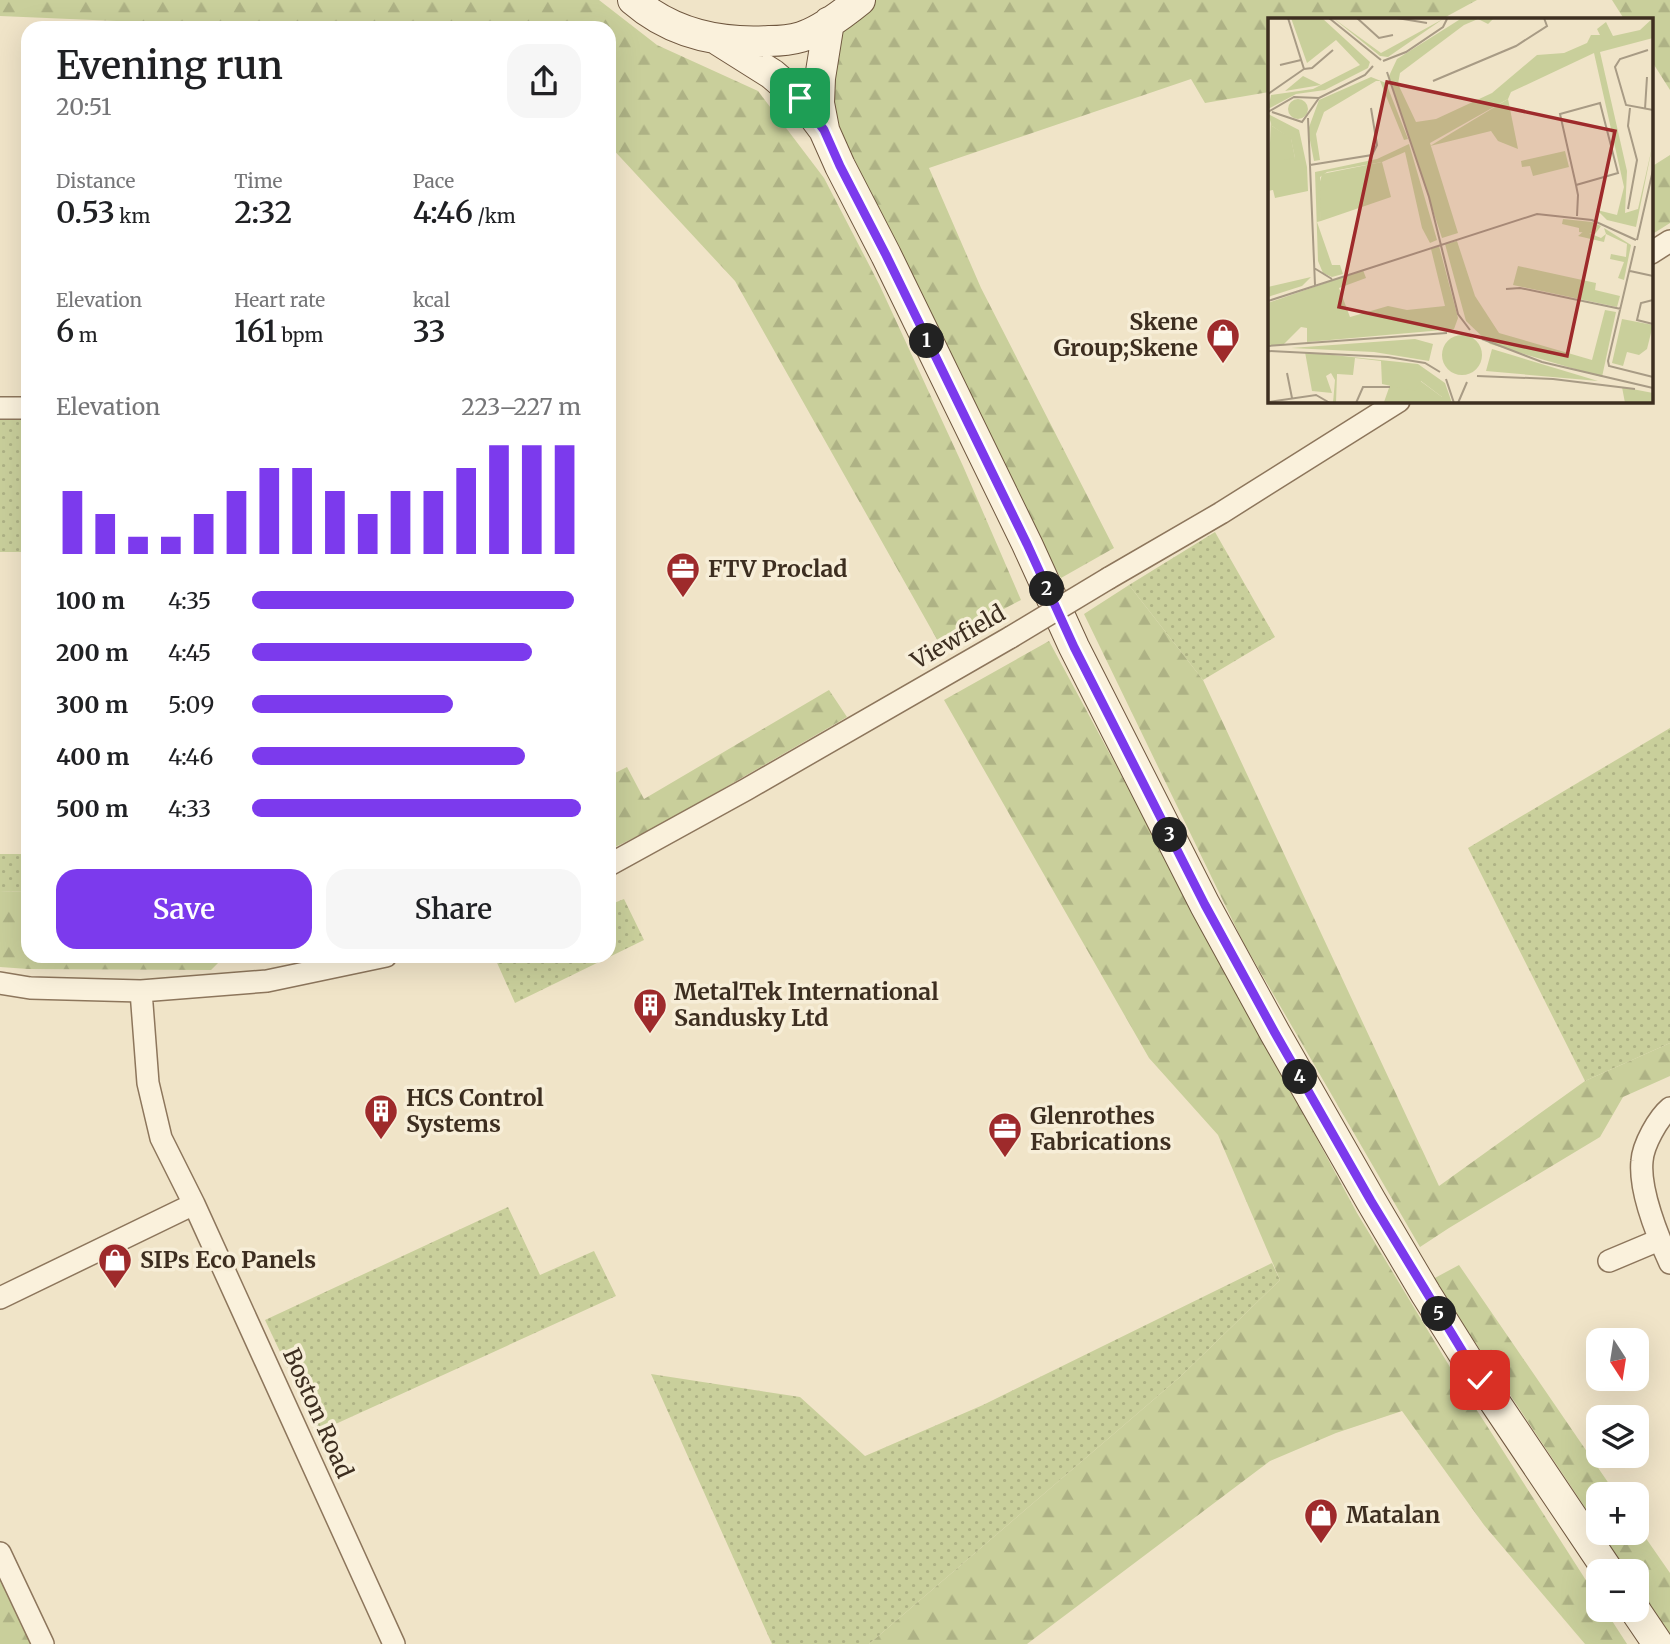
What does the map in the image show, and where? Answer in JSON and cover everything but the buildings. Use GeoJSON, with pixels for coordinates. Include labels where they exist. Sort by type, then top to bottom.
{"type":"FeatureCollection","features":[{"type":"Feature","properties":{"kind":"main road"},"geometry":{"type":"LineString","coordinates":[[633,0],[662,22],[687,33],[719,40],[753,42],[802,37],[860,0]]}},
{"type":"Feature","properties":{"kind":"main road"},"geometry":{"type":"LineString","coordinates":[[824,130],[819,103],[820,78],[829,22]]}},
{"type":"Feature","properties":{"kind":"main road"},"geometry":{"type":"LineString","coordinates":[[719,40],[772,74],[800,98],[824,130],[1027,544],[1074,647],[1205,905],[1275,1033],[1426,1294],[1480,1380],[1600,1559]]}},
{"type":"Feature","properties":{"kind":"main road"},"geometry":{"type":"LineString","coordinates":[[1643,1622],[1658,1644]]}},
{"type":"Feature","properties":{"kind":"street"},"geometry":{"type":"LineString","coordinates":[[1652,252],[1670,241]]}},
{"type":"Feature","properties":{"kind":"street","name":"Viewfield"},"geometry":{"type":"LineString","coordinates":[[616,861],[1011,637],[1221,513],[1397,402]]}},
{"type":"Feature","properties":{"kind":"street"},"geometry":{"type":"LineString","coordinates":[[0,408],[21,408]]}},
{"type":"Feature","properties":{"kind":"street"},"geometry":{"type":"LineString","coordinates":[[0,983],[30,988],[141,991],[267,981],[353,963]]}},
{"type":"Feature","properties":{"kind":"street","name":"Boston Road"},"geometry":{"type":"LineString","coordinates":[[141,991],[148,1083],[161,1138],[194,1204],[394,1644]]}},
{"type":"Feature","properties":{"kind":"street"},"geometry":{"type":"LineString","coordinates":[[1670,1108],[1651,1133],[1642,1161],[1644,1193],[1659,1240],[1670,1263]]}},
{"type":"Feature","properties":{"kind":"street"},"geometry":{"type":"LineString","coordinates":[[0,1298],[194,1204]]}},
{"type":"Feature","properties":{"kind":"street"},"geometry":{"type":"LineString","coordinates":[[1609,1261],[1659,1240]]}},
{"type":"Feature","properties":{"kind":"street"},"geometry":{"type":"LineString","coordinates":[[0,1553],[43,1644]]}},
{"type":"Feature","properties":{"kind":"green space"},"geometry":{"type":"Polygon","coordinates":[[[0,0],[599,0],[657,45],[758,91],[824,178],[879,284],[1021,600],[939,643],[735,281],[616,153],[616,21],[116,21],[0,16],[0,0]]]}},
{"type":"Feature","properties":{"kind":"green space"},"geometry":{"type":"Polygon","coordinates":[[[860,0],[1477,0],[1444,18],[1268,18],[1268,92],[1205,103],[1191,79],[929,168],[981,288],[1114,548],[1061,578],[1018,503],[819,103],[824,51],[860,0]]]}},
{"type":"Feature","properties":{"kind":"green space"},"geometry":{"type":"Polygon","coordinates":[[[1612,0],[1670,0],[1670,90],[1652,62],[1652,18],[1623,18],[1612,0]]]}},
{"type":"Feature","properties":{"kind":"green space"},"geometry":{"type":"Polygon","coordinates":[[[1670,155],[1670,223],[1652,234],[1652,166],[1670,155]]]}},
{"type":"Feature","properties":{"kind":"green space"},"geometry":{"type":"Polygon","coordinates":[[[0,415],[21,415],[21,552],[0,552],[0,415]]]}},
{"type":"Feature","properties":{"kind":"green space"},"geometry":{"type":"Polygon","coordinates":[[[1215,532],[1275,637],[1203,680],[1129,585],[1215,532]]]}},
{"type":"Feature","properties":{"kind":"green space"},"geometry":{"type":"Polygon","coordinates":[[[1129,585],[1203,680],[1439,1186],[1585,1081],[1670,1043],[1670,1076],[1623,1097],[1600,1137],[1420,1247],[1243,942],[1084,614],[1129,585]]]}},
{"type":"Feature","properties":{"kind":"green space"},"geometry":{"type":"Polygon","coordinates":[[[1049,641],[1357,1213],[1462,1387],[1586,1580],[1586,1622],[1613,1622],[1627,1644],[1585,1644],[1484,1525],[1402,1411],[1336,1433],[1270,1461],[1027,1644],[869,1644],[1180,1377],[1280,1280],[1218,1135],[1149,1058],[944,700],[1049,641]]]}},
{"type":"Feature","properties":{"kind":"green space"},"geometry":{"type":"Polygon","coordinates":[[[829,690],[847,717],[662,824],[616,847],[616,772],[627,767],[644,799],[829,690]]]}},
{"type":"Feature","properties":{"kind":"green space"},"geometry":{"type":"Polygon","coordinates":[[[1670,728],[1670,1043],[1585,1081],[1468,848],[1670,728]]]}},
{"type":"Feature","properties":{"kind":"green space"},"geometry":{"type":"Polygon","coordinates":[[[0,854],[21,854],[21,892],[0,891],[0,854]]]}},
{"type":"Feature","properties":{"kind":"green space"},"geometry":{"type":"Polygon","coordinates":[[[0,891],[21,892],[21,963],[218,963],[211,970],[0,967],[0,891]]]}},
{"type":"Feature","properties":{"kind":"green space"},"geometry":{"type":"Polygon","coordinates":[[[624,899],[644,940],[616,954],[616,902],[624,899]]]}},
{"type":"Feature","properties":{"kind":"green space"},"geometry":{"type":"Polygon","coordinates":[[[497,963],[597,963],[515,1003],[497,963]]]}},
{"type":"Feature","properties":{"kind":"green space"},"geometry":{"type":"Polygon","coordinates":[[[508,1207],[540,1275],[594,1251],[616,1296],[318,1432],[265,1320],[508,1207]]]}},
{"type":"Feature","properties":{"kind":"green space"},"geometry":{"type":"Polygon","coordinates":[[[1272,1263],[1280,1280],[1180,1377],[869,1644],[772,1644],[651,1374],[800,1397],[865,1456],[983,1405],[1272,1263]]]}},
{"type":"Feature","properties":{"kind":"green space"},"geometry":{"type":"Polygon","coordinates":[[[1459,1265],[1586,1450],[1586,1468],[1598,1468],[1608,1482],[1586,1482],[1586,1509],[1433,1279],[1459,1265]]]}},
{"type":"Feature","properties":{"kind":"green space"},"geometry":{"type":"Polygon","coordinates":[[[1649,1543],[1670,1573],[1670,1636],[1649,1604],[1649,1559],[1619,1559],[1610,1545],[1649,1545],[1649,1543]]]}},
{"type":"Feature","properties":{"kind":"green space"},"geometry":{"type":"Polygon","coordinates":[[[0,1567],[36,1644],[0,1644],[0,1567]]]}},
{"type":"Feature","properties":{"kind":"place","name":"Skene Group;Skene"},"geometry":{"type":"Point","coordinates":[1223,365]}},
{"type":"Feature","properties":{"kind":"place","name":"FTV Proclad"},"geometry":{"type":"Point","coordinates":[683,599]}},
{"type":"Feature","properties":{"kind":"place","name":"MetalTek International Sandusky Ltd"},"geometry":{"type":"Point","coordinates":[650,1035]}},
{"type":"Feature","properties":{"kind":"place","name":"HCS Control Systems"},"geometry":{"type":"Point","coordinates":[381,1141]}},
{"type":"Feature","properties":{"kind":"place","name":"Glenrothes Fabrications"},"geometry":{"type":"Point","coordinates":[1005,1159]}},
{"type":"Feature","properties":{"kind":"place","name":"SIPs Eco Panels"},"geometry":{"type":"Point","coordinates":[115,1290]}},
{"type":"Feature","properties":{"kind":"place","name":"Matalan"},"geometry":{"type":"Point","coordinates":[1321,1545]}},
{"type":"Feature","properties":{"kind":"route"},"geometry":{"type":"LineString","coordinates":[[800,98],[824,130],[1027,544],[1074,647],[1205,905],[1371,1201],[1480,1380]]}}]}
